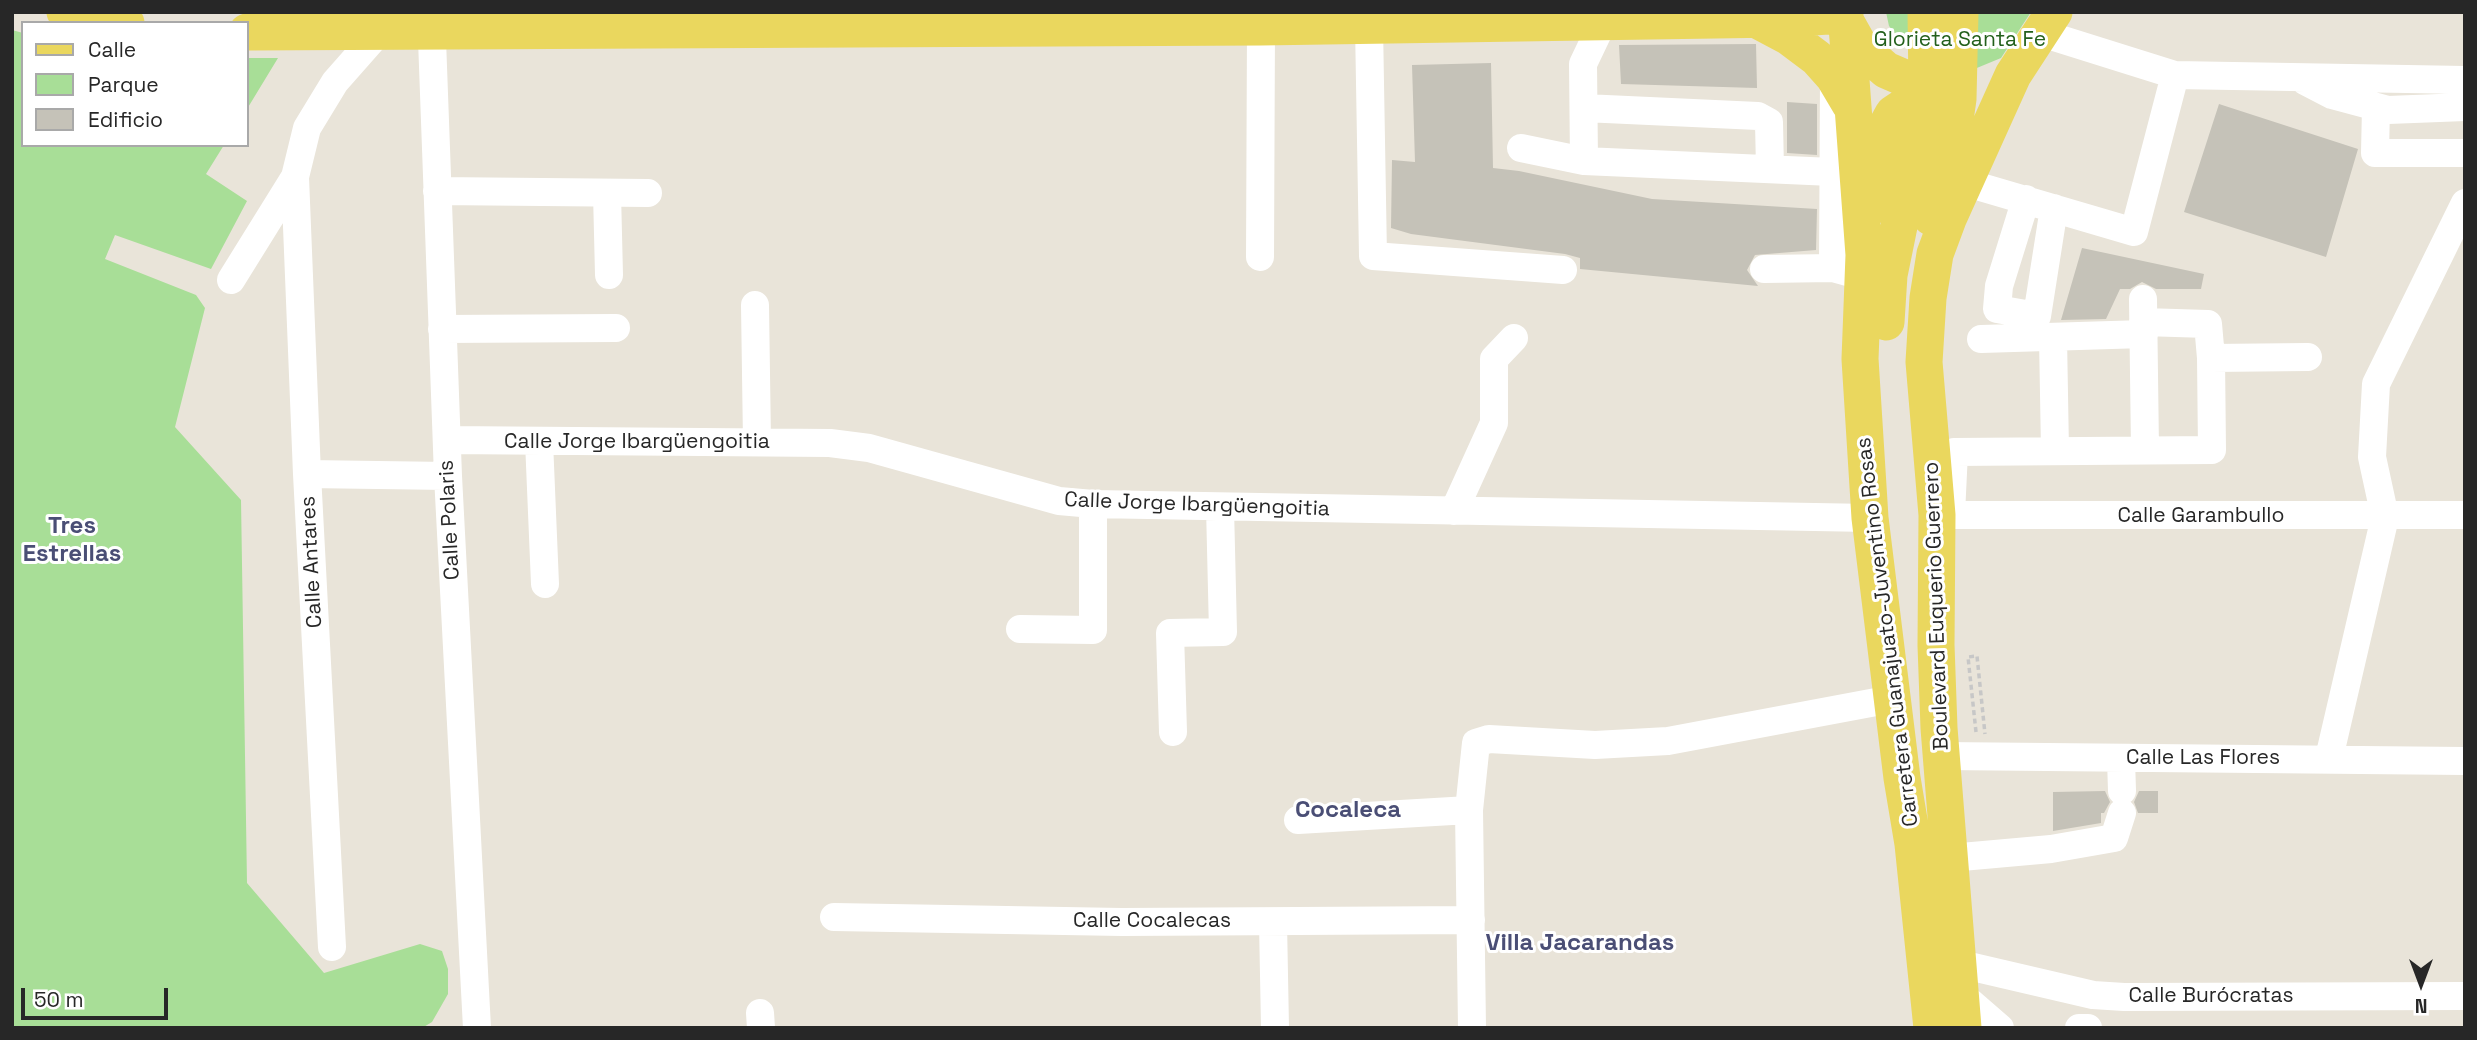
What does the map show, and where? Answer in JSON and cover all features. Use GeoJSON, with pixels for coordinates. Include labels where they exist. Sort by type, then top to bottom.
{"type":"FeatureCollection","features":[{"type":"Feature","properties":{"kind":"main road"},"geometry":{"type":"LineString","coordinates":[[65,12],[115,21]]}},
{"type":"Feature","properties":{"kind":"main road"},"geometry":{"type":"LineString","coordinates":[[1922,646],[1884,416],[1884,349],[1889,275],[1927,89],[1926,12]]}},
{"type":"Feature","properties":{"kind":"main road"},"geometry":{"type":"LineString","coordinates":[[1913,844],[1922,805],[1922,646],[1912,415],[1912,351],[1918,279],[1951,148],[1958,99],[1961,12]]}},
{"type":"Feature","properties":{"kind":"main road"},"geometry":{"type":"LineString","coordinates":[[1773,17],[1789,37],[1816,58],[1842,91]]}},
{"type":"Feature","properties":{"kind":"main road"},"geometry":{"type":"LineString","coordinates":[[248,32],[380,31],[431,21],[975,20],[1261,27],[1332,19],[1369,25],[1845,18],[1860,47],[1886,70],[1916,83],[1958,86],[2013,75]]}},
{"type":"Feature","properties":{"kind":"main road","name":"Carretera Guanajuato-Juventino Rosas"},"geometry":{"type":"LineString","coordinates":[[1845,18],[1842,91],[1870,518],[1913,844],[1932,1028]]}},
{"type":"Feature","properties":{"kind":"main road","name":"Boulevard Euquerio Guerrero"},"geometry":{"type":"LineString","coordinates":[[1962,996],[1942,756],[1922,646],[1944,514],[1924,362],[1928,298],[1935,254],[2013,75],[2047,23]]}},
{"type":"Feature","properties":{"kind":"main road"},"geometry":{"type":"LineString","coordinates":[[1854,266],[1887,124],[1893,114],[1902,108],[1929,110],[1937,116],[1948,139],[1942,187],[1925,259],[1928,298]]}},
{"type":"Feature","properties":{"kind":"street","name":"Calle Polaris"},"geometry":{"type":"LineString","coordinates":[[431,21],[447,476],[477,1028]]}},
{"type":"Feature","properties":{"kind":"street"},"geometry":{"type":"LineString","coordinates":[[1584,160],[1583,64],[1603,22]]}},
{"type":"Feature","properties":{"kind":"street"},"geometry":{"type":"LineString","coordinates":[[1559,23],[1583,64]]}},
{"type":"Feature","properties":{"kind":"street"},"geometry":{"type":"LineString","coordinates":[[2047,23],[2175,75],[2465,80]]}},
{"type":"Feature","properties":{"kind":"street"},"geometry":{"type":"LineString","coordinates":[[1369,25],[1373,256],[1563,270]]}},
{"type":"Feature","properties":{"kind":"street"},"geometry":{"type":"LineString","coordinates":[[1260,257],[1261,27]]}},
{"type":"Feature","properties":{"kind":"street","name":"Calle Antares"},"geometry":{"type":"LineString","coordinates":[[332,947],[307,474],[295,177],[307,128],[335,82],[380,31]]}},
{"type":"Feature","properties":{"kind":"street"},"geometry":{"type":"LineString","coordinates":[[1967,183],[2134,232],[2175,75]]}},
{"type":"Feature","properties":{"kind":"street"},"geometry":{"type":"LineString","coordinates":[[2298,77],[2332,95],[2388,110],[2465,107]]}},
{"type":"Feature","properties":{"kind":"street"},"geometry":{"type":"LineString","coordinates":[[1764,269],[1854,266],[1832,172],[1842,91]]}},
{"type":"Feature","properties":{"kind":"street"},"geometry":{"type":"LineString","coordinates":[[2376,107],[2375,153],[2463,144]]}},
{"type":"Feature","properties":{"kind":"street"},"geometry":{"type":"LineString","coordinates":[[1584,108],[1758,116],[1769,122],[1770,169]]}},
{"type":"Feature","properties":{"kind":"street"},"geometry":{"type":"LineString","coordinates":[[1521,148],[1584,160],[1832,172]]}},
{"type":"Feature","properties":{"kind":"street","name":"Calle Antares"},"geometry":{"type":"LineString","coordinates":[[231,280],[295,177]]}},
{"type":"Feature","properties":{"kind":"street"},"geometry":{"type":"LineString","coordinates":[[437,191],[648,193]]}},
{"type":"Feature","properties":{"kind":"street"},"geometry":{"type":"LineString","coordinates":[[607,193],[609,275]]}},
{"type":"Feature","properties":{"kind":"street"},"geometry":{"type":"LineString","coordinates":[[2026,200],[1999,286],[1997,309],[2037,317],[2054,208]]}},
{"type":"Feature","properties":{"kind":"street"},"geometry":{"type":"LineString","coordinates":[[2329,758],[2385,517],[2372,457],[2376,384],[2465,203]]}},
{"type":"Feature","properties":{"kind":"street"},"geometry":{"type":"LineString","coordinates":[[755,305],[757,442]]}},
{"type":"Feature","properties":{"kind":"street"},"geometry":{"type":"LineString","coordinates":[[1944,514],[1954,452],[2212,450],[2208,324],[2144,318],[2053,337],[1981,339]]}},
{"type":"Feature","properties":{"kind":"street"},"geometry":{"type":"LineString","coordinates":[[2144,318],[2145,450]]}},
{"type":"Feature","properties":{"kind":"street"},"geometry":{"type":"LineString","coordinates":[[442,329],[616,328]]}},
{"type":"Feature","properties":{"kind":"street"},"geometry":{"type":"LineString","coordinates":[[2053,337],[2055,451]]}},
{"type":"Feature","properties":{"kind":"street"},"geometry":{"type":"LineString","coordinates":[[1454,511],[1494,423],[1494,359],[1514,338]]}},
{"type":"Feature","properties":{"kind":"street"},"geometry":{"type":"LineString","coordinates":[[2211,358],[2308,357]]}},
{"type":"Feature","properties":{"kind":"street","name":"Calle Jorge Ibargüengoitia"},"geometry":{"type":"LineString","coordinates":[[447,440],[830,443],[869,449],[1059,501],[1093,504],[1870,518]]}},
{"type":"Feature","properties":{"kind":"street"},"geometry":{"type":"LineString","coordinates":[[539,441],[545,584]]}},
{"type":"Feature","properties":{"kind":"street"},"geometry":{"type":"LineString","coordinates":[[307,474],[447,476]]}},
{"type":"Feature","properties":{"kind":"street"},"geometry":{"type":"LineString","coordinates":[[1020,629],[1093,630],[1093,504]]}},
{"type":"Feature","properties":{"kind":"street"},"geometry":{"type":"LineString","coordinates":[[1173,732],[1170,633],[1223,632],[1220,507]]}},
{"type":"Feature","properties":{"kind":"street","name":"Calle Garambullo"},"geometry":{"type":"LineString","coordinates":[[1944,514],[2385,517],[2465,515]]}},
{"type":"Feature","properties":{"kind":"street"},"geometry":{"type":"LineString","coordinates":[[1472,1028],[1469,810],[1476,743],[1489,739],[1595,745],[1668,741],[1892,699]]}},
{"type":"Feature","properties":{"kind":"street","name":"Calle Las Flores"},"geometry":{"type":"LineString","coordinates":[[1942,756],[1982,749],[2122,758],[2465,761]]}},
{"type":"Feature","properties":{"kind":"street"},"geometry":{"type":"LineString","coordinates":[[1950,858],[2051,849],[2114,838],[2122,802],[2122,758]]}},
{"type":"Feature","properties":{"kind":"street"},"geometry":{"type":"LineString","coordinates":[[1298,820],[1469,810]]}},
{"type":"Feature","properties":{"kind":"street","name":"Calle Cocalecas"},"geometry":{"type":"LineString","coordinates":[[834,917],[1273,922],[1471,920]]}},
{"type":"Feature","properties":{"kind":"street"},"geometry":{"type":"LineString","coordinates":[[1273,922],[1275,1028]]}},
{"type":"Feature","properties":{"kind":"street"},"geometry":{"type":"LineString","coordinates":[[1962,996],[2000,1028]]}},
{"type":"Feature","properties":{"kind":"street","name":"Calle Burócratas"},"geometry":{"type":"LineString","coordinates":[[1962,996],[2465,996]]}},
{"type":"Feature","properties":{"kind":"street"},"geometry":{"type":"LineString","coordinates":[[2080,1028],[2088,1028]]}},
{"type":"Feature","properties":{"kind":"path"},"geometry":{"type":"LineString","coordinates":[[1977,656],[1982,749],[1968,657],[1977,656]]}},
{"type":"Feature","properties":{"kind":"green space","name":"Glorieta Santa Fe"},"geometry":{"type":"Polygon","coordinates":[[[1886,12],[2031,12],[2001,58],[1972,70],[1922,66],[1889,26],[1886,12]]]}},
{"type":"Feature","properties":{"kind":"green space"},"geometry":{"type":"Polygon","coordinates":[[[12,30],[21,32],[21,147],[223,147],[206,174],[247,201],[211,269],[115,235],[105,259],[196,295],[205,308],[175,427],[241,500],[247,883],[324,973],[420,944],[442,951],[448,969],[448,994],[432,1022],[422,1028],[12,1028],[12,30]]]}},
{"type":"Feature","properties":{"kind":"green space"},"geometry":{"type":"Polygon","coordinates":[[[248,58],[278,58],[248,107],[248,58]]]}},
{"type":"Feature","properties":{"kind":"building"},"geometry":{"type":"Polygon","coordinates":[[[1756,44],[1757,88],[1621,84],[1619,45],[1756,44]]]}},
{"type":"Feature","properties":{"kind":"building"},"geometry":{"type":"Polygon","coordinates":[[[1491,63],[1493,168],[1652,199],[1817,209],[1816,250],[1755,255],[1747,270],[1758,286],[1580,269],[1580,258],[1565,254],[1411,234],[1391,228],[1392,160],[1415,162],[1412,65],[1491,63]]]}},
{"type":"Feature","properties":{"kind":"building"},"geometry":{"type":"Polygon","coordinates":[[[1787,102],[1817,104],[1817,155],[1787,153],[1787,102]]]}},
{"type":"Feature","properties":{"kind":"building"},"geometry":{"type":"Polygon","coordinates":[[[2219,104],[2358,149],[2326,257],[2184,212],[2219,104]]]}},
{"type":"Feature","properties":{"kind":"building"},"geometry":{"type":"Polygon","coordinates":[[[2082,248],[2204,274],[2201,289],[2156,289],[2142,282],[2130,289],[2120,289],[2106,319],[2061,320],[2082,248]]]}},
{"type":"Feature","properties":{"kind":"building"},"geometry":{"type":"Polygon","coordinates":[[[2105,791],[2110,802],[2104,813],[2101,813],[2101,823],[2053,831],[2053,792],[2105,791]]]}},
{"type":"Feature","properties":{"kind":"building"},"geometry":{"type":"Polygon","coordinates":[[[2139,791],[2158,791],[2158,813],[2138,813],[2134,802],[2139,791]]]}},
{"type":"Feature","properties":{"kind":"district","name":"Tres Estrellas"},"geometry":{"type":"Point","coordinates":[72,540]}},
{"type":"Feature","properties":{"kind":"district","name":"Cocaleca"},"geometry":{"type":"Point","coordinates":[1348,810]}},
{"type":"Feature","properties":{"kind":"district","name":"Villa Jacarandas"},"geometry":{"type":"Point","coordinates":[1580,943]}}]}
